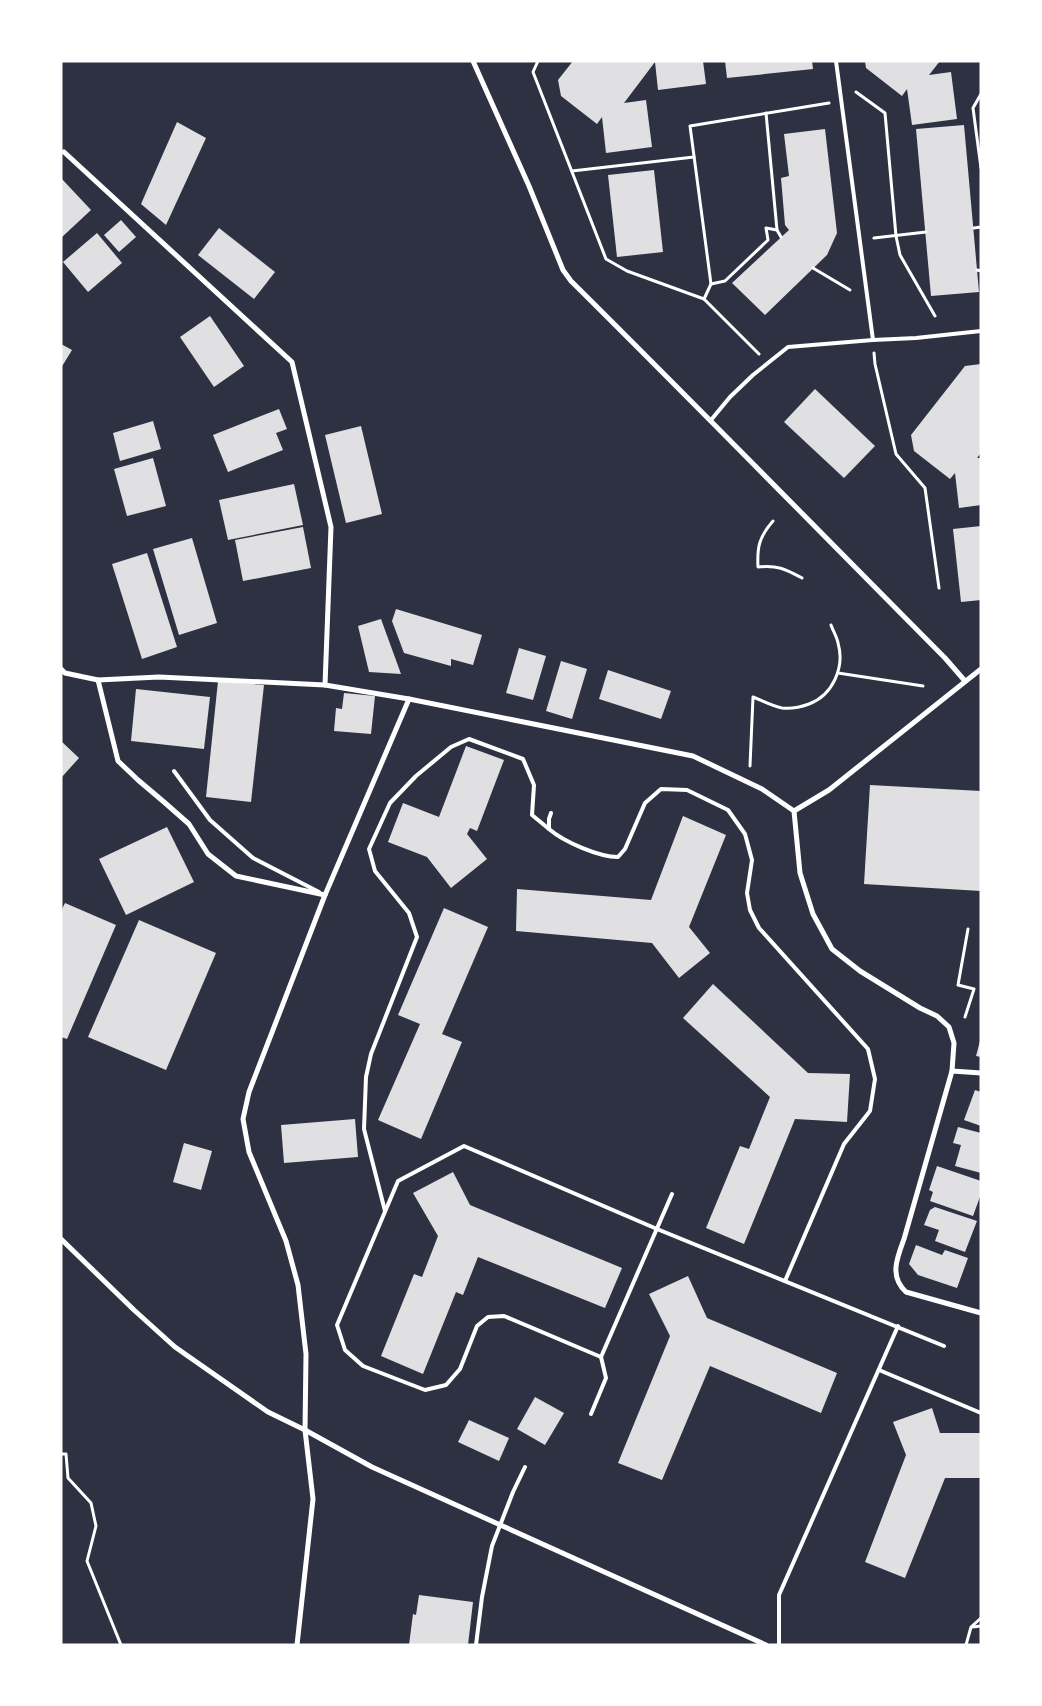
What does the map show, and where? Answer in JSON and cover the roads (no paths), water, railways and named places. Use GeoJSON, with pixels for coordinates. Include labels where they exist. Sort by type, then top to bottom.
{"type":"FeatureCollection","features":[{"type":"Feature","properties":{"kind":"street"},"geometry":{"type":"LineString","coordinates":[[473,61],[530,186],[563,270],[571,282],[711,420],[752,464],[945,658],[965,681]]}},
{"type":"Feature","properties":{"kind":"street"},"geometry":{"type":"LineString","coordinates":[[64,152],[292,362],[331,527],[325,685]]}},
{"type":"Feature","properties":{"kind":"street"},"geometry":{"type":"LineString","coordinates":[[794,811],[829,790],[981,669]]}},
{"type":"Feature","properties":{"kind":"street"},"geometry":{"type":"LineString","coordinates":[[63,672],[98,680],[159,677],[325,685],[409,699],[693,756],[762,789],[794,811],[800,873],[813,914],[832,948],[860,971],[920,1008],[937,1016],[949,1027],[954,1043],[952,1071],[904,1239],[895,1263],[900,1286],[906,1292],[981,1313]]}},
{"type":"Feature","properties":{"kind":"street"},"geometry":{"type":"LineString","coordinates":[[98,680],[118,760],[188,824],[208,854],[236,876],[325,895]]}},
{"type":"Feature","properties":{"kind":"street"},"geometry":{"type":"LineString","coordinates":[[298,1645],[313,1499],[306,1430],[306,1354],[298,1285],[286,1241],[248,1152],[243,1119],[249,1092],[325,895],[409,699]]}},
{"type":"Feature","properties":{"kind":"street"},"geometry":{"type":"LineString","coordinates":[[952,1071],[981,1073]]}},
{"type":"Feature","properties":{"kind":"street"},"geometry":{"type":"LineString","coordinates":[[61,1239],[134,1310],[176,1347],[268,1412],[306,1430],[372,1466],[766,1645]]}},
{"type":"Feature","properties":{"kind":"lane"},"geometry":{"type":"LineString","coordinates":[[836,61],[873,340]]}},
{"type":"Feature","properties":{"kind":"lane"},"geometry":{"type":"LineString","coordinates":[[711,420],[730,397],[788,347],[916,338],[981,330]]}},
{"type":"Feature","properties":{"kind":"lane"},"geometry":{"type":"LineString","coordinates":[[386,1211],[364,1129],[366,1078],[371,1054],[418,937],[409,913],[375,871],[370,849],[390,803],[416,776],[451,747],[469,739],[523,759],[534,785],[532,815],[559,837],[599,854],[608,857],[618,857],[625,849],[645,803],[661,789],[687,790],[728,810],[745,834],[752,860],[747,893],[750,910],[760,928],[868,1049],[875,1079],[870,1111],[844,1144],[785,1281]]}},
{"type":"Feature","properties":{"kind":"lane"},"geometry":{"type":"LineString","coordinates":[[174,771],[210,820],[253,858],[325,895]]}},
{"type":"Feature","properties":{"kind":"lane"},"geometry":{"type":"LineString","coordinates":[[549,829],[548,819],[551,813]]}},
{"type":"Feature","properties":{"kind":"lane"},"geometry":{"type":"LineString","coordinates":[[601,1357],[504,1316],[488,1316],[477,1326],[460,1369],[446,1385],[425,1390],[363,1366],[345,1350],[338,1325],[398,1181],[464,1146],[656,1229],[944,1346]]}},
{"type":"Feature","properties":{"kind":"lane"},"geometry":{"type":"LineString","coordinates":[[592,1414],[606,1378],[601,1357],[672,1194]]}},
{"type":"Feature","properties":{"kind":"lane"},"geometry":{"type":"LineString","coordinates":[[778,1645],[779,1595],[898,1326]]}},
{"type":"Feature","properties":{"kind":"lane"},"geometry":{"type":"LineString","coordinates":[[879,1370],[981,1413]]}},
{"type":"Feature","properties":{"kind":"lane"},"geometry":{"type":"LineString","coordinates":[[476,1645],[492,1546],[525,1467]]}}]}
